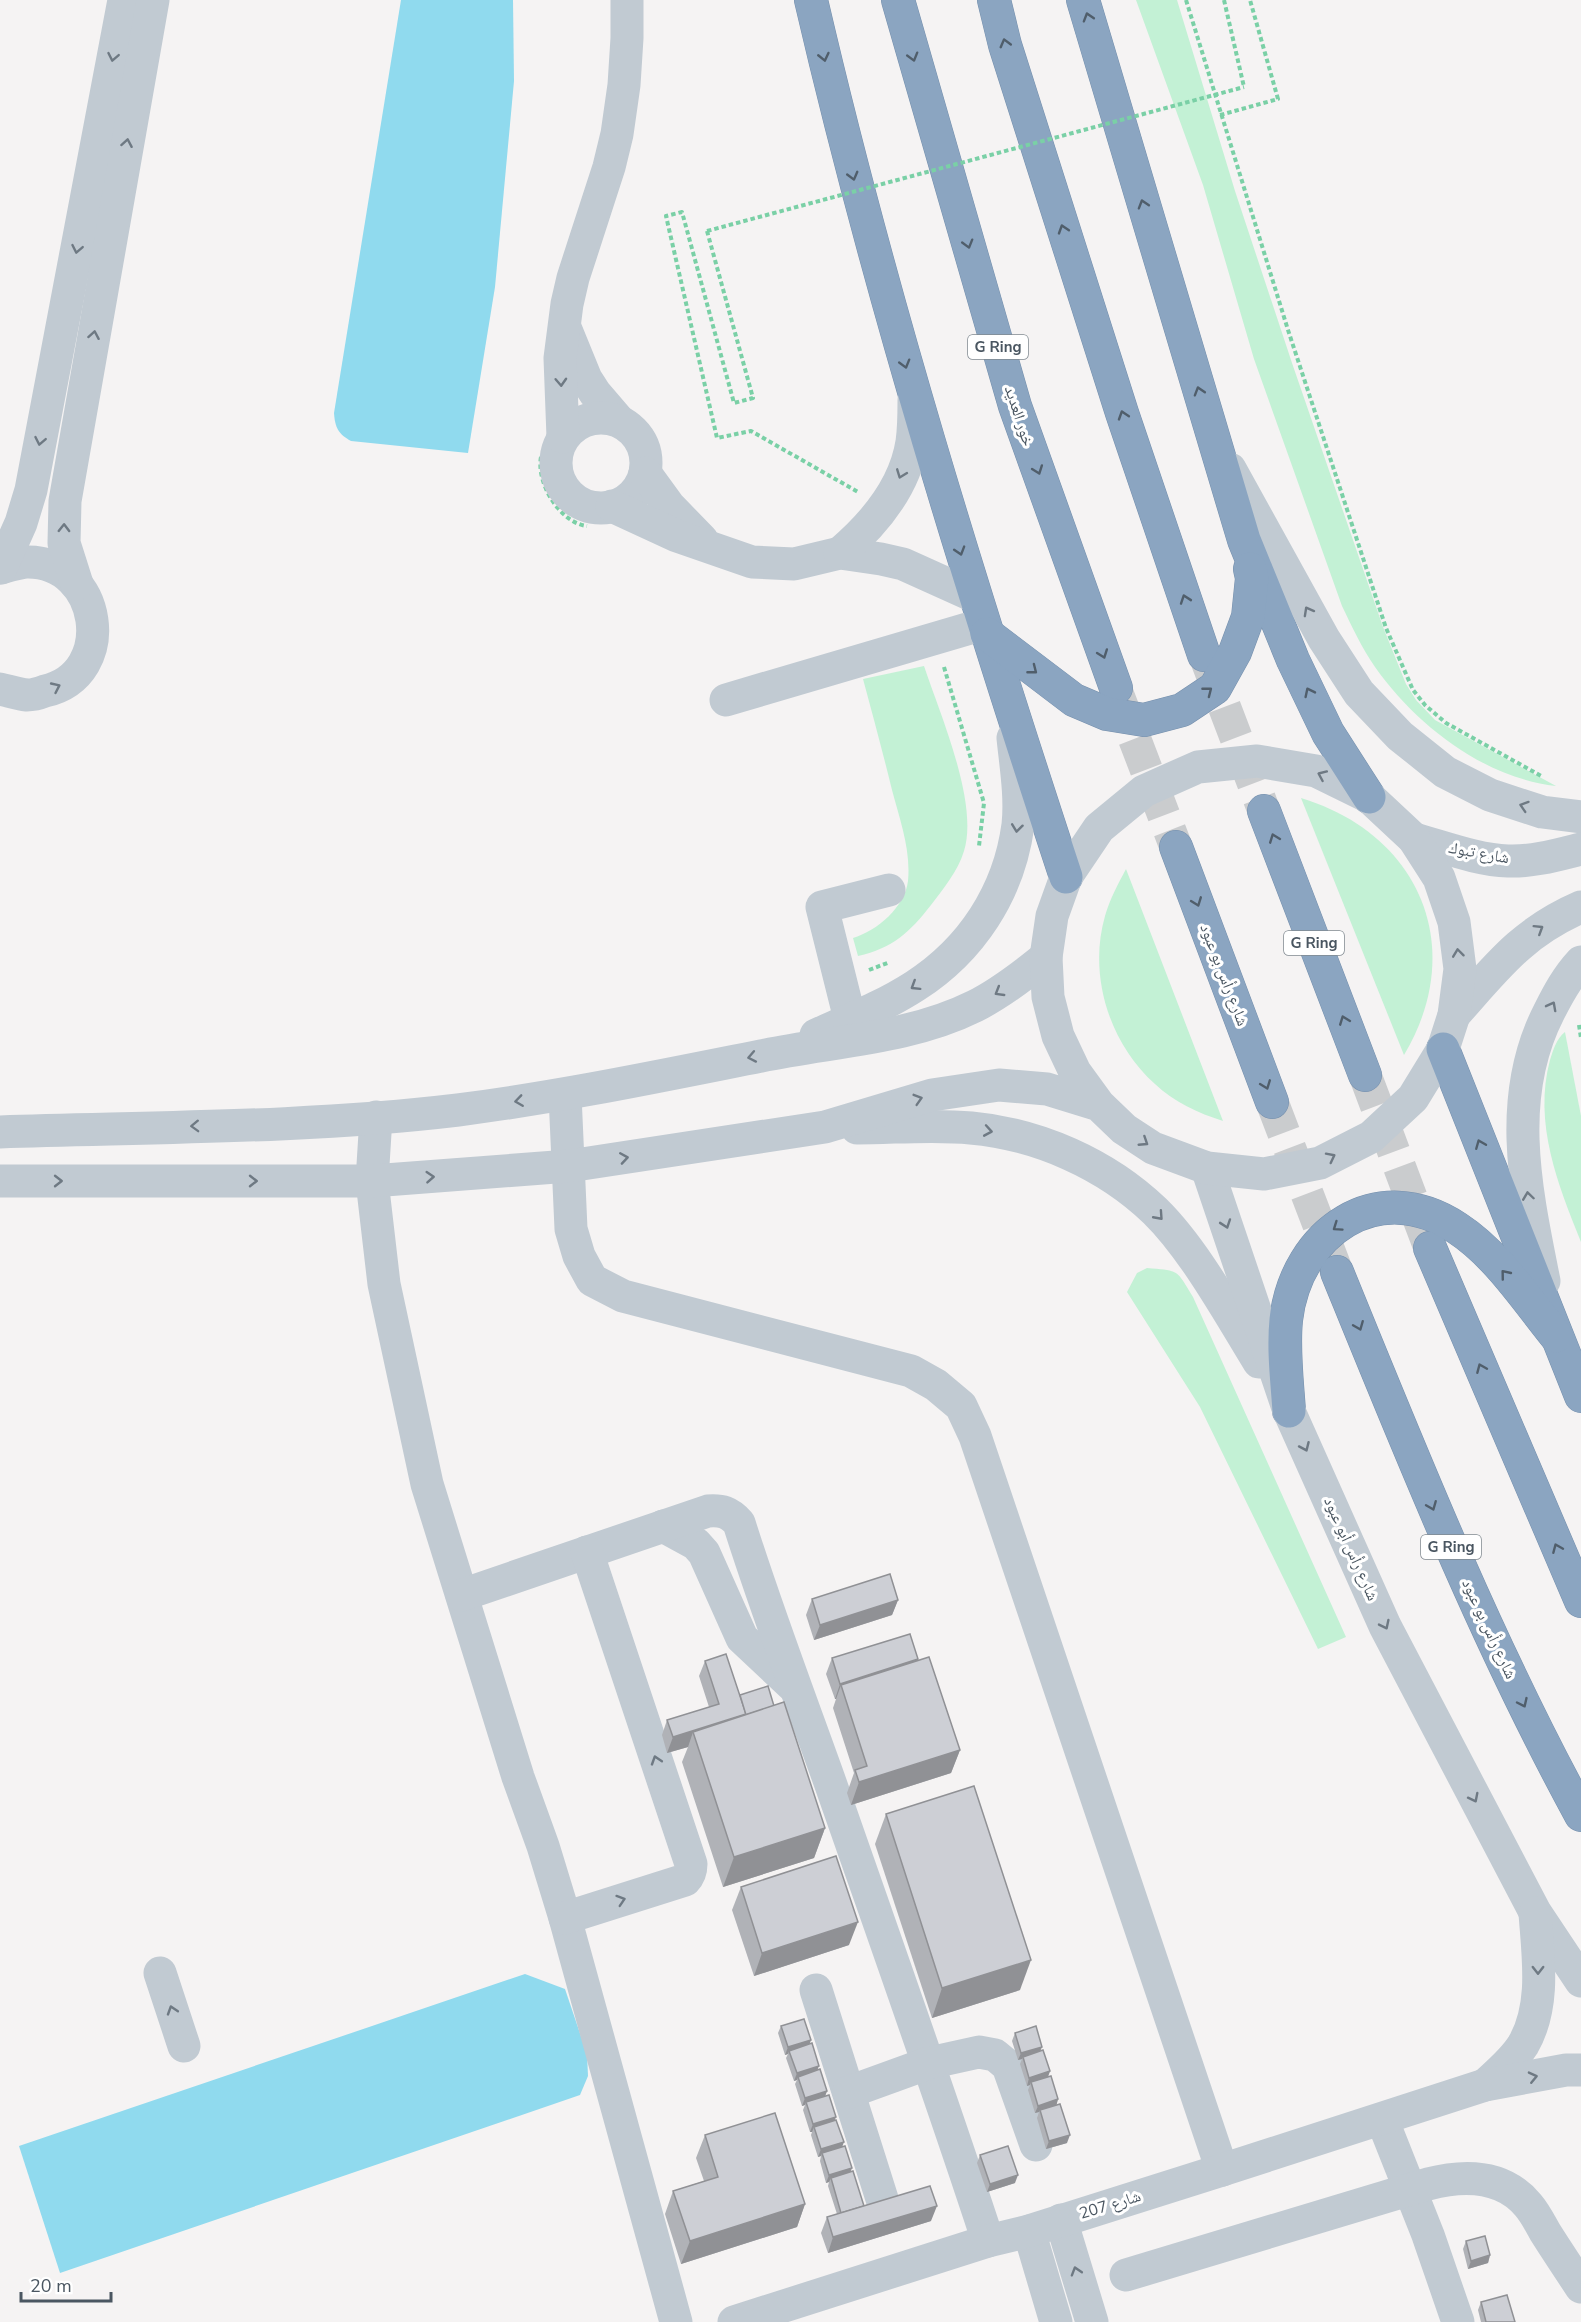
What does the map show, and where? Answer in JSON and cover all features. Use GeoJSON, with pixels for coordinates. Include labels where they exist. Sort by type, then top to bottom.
{"type":"FeatureCollection","features":[{"type":"Feature","properties":{"kind":"highway"},"geometry":{"type":"LineString","coordinates":[[811,0],[838,119],[914,396],[1010,707],[1066,878]]}},
{"type":"Feature","properties":{"kind":"highway","name":"خور العديد"},"geometry":{"type":"LineString","coordinates":[[898,0],[1015,406],[1116,688]]}},
{"type":"Feature","properties":{"kind":"highway"},"geometry":{"type":"LineString","coordinates":[[994,0],[1005,45],[1122,413],[1204,655]]}},
{"type":"Feature","properties":{"kind":"highway"},"geometry":{"type":"LineString","coordinates":[[1083,0],[1244,540],[1293,660],[1328,733],[1369,797]]}},
{"type":"Feature","properties":{"kind":"highway"},"geometry":{"type":"LineString","coordinates":[[982,618],[1074,700],[1107,714],[1144,720],[1182,710],[1215,688],[1234,652],[1248,616],[1252,578],[1244,540]]}},
{"type":"Feature","properties":{"kind":"highway","name":"G Ring"},"geometry":{"type":"LineString","coordinates":[[1264,811],[1365,1075]]}},
{"type":"Feature","properties":{"kind":"highway","name":"شارع رأس بو عبود"},"geometry":{"type":"LineString","coordinates":[[1176,848],[1272,1102]]}},
{"type":"Feature","properties":{"kind":"highway"},"geometry":{"type":"LineString","coordinates":[[1443,1049],[1581,1396]]}},
{"type":"Feature","properties":{"kind":"highway"},"geometry":{"type":"LineString","coordinates":[[1289,1411],[1286,1319],[1298,1275],[1312,1250],[1328,1233],[1358,1214],[1379,1209],[1404,1209],[1435,1216],[1456,1227],[1478,1243],[1556,1335]]}},
{"type":"Feature","properties":{"kind":"highway"},"geometry":{"type":"LineString","coordinates":[[1430,1248],[1581,1601]]}},
{"type":"Feature","properties":{"kind":"highway","name":"شارع رأس بو عبود"},"geometry":{"type":"LineString","coordinates":[[1336,1272],[1436,1516],[1542,1744],[1581,1815]]}},
{"type":"Feature","properties":{"kind":"street"},"geometry":{"type":"LineString","coordinates":[[0,568],[21,523],[31,490],[124,0]]}},
{"type":"Feature","properties":{"kind":"street"},"geometry":{"type":"LineString","coordinates":[[0,689],[29,695],[58,688],[82,669],[93,641],[92,610],[77,584],[63,543],[64,501],[153,0]]}},
{"type":"Feature","properties":{"kind":"street"},"geometry":{"type":"LineString","coordinates":[[563,437],[560,358],[566,328],[567,304],[617,134],[624,85],[627,0]]}},
{"type":"Feature","properties":{"kind":"street"},"geometry":{"type":"LineString","coordinates":[[566,328],[586,379],[619,421],[632,430],[641,442],[646,458],[645,473],[639,488],[627,500],[612,506],[596,508],[582,503],[569,494],[560,482],[556,467],[557,451],[563,437],[574,426],[588,419],[604,417],[619,421]]}},
{"type":"Feature","properties":{"kind":"street"},"geometry":{"type":"LineString","coordinates":[[840,554],[866,531],[885,508],[896,487],[912,443],[914,396]]}},
{"type":"Feature","properties":{"kind":"street"},"geometry":{"type":"LineString","coordinates":[[1212,438],[1324,639],[1359,693],[1400,736],[1445,772],[1490,795],[1542,812],[1581,817]]}},
{"type":"Feature","properties":{"kind":"street"},"geometry":{"type":"LineString","coordinates":[[645,473],[669,506],[707,545]]}},
{"type":"Feature","properties":{"kind":"street"},"geometry":{"type":"LineString","coordinates":[[612,506],[677,536],[752,562],[775,564],[802,562],[840,554],[903,564],[982,618]]}},
{"type":"Feature","properties":{"kind":"street"},"geometry":{"type":"LineString","coordinates":[[0,568],[28,562],[55,568],[77,584]]}},
{"type":"Feature","properties":{"kind":"street"},"geometry":{"type":"LineString","coordinates":[[726,700],[982,618]]}},
{"type":"Feature","properties":{"kind":"street"},"geometry":{"type":"LineString","coordinates":[[783,1051],[914,987],[935,972],[973,935],[1000,892],[1014,849],[1019,794],[1010,707]]}},
{"type":"Feature","properties":{"kind":"street"},"geometry":{"type":"LineString","coordinates":[[1257,761],[1316,771],[1369,797],[1414,839],[1439,878],[1454,922],[1460,969],[1454,1015],[1443,1049],[1413,1098],[1371,1137],[1320,1163],[1264,1174],[1207,1168],[1153,1148],[1124,1129],[1099,1105],[1075,1072],[1058,1036],[1048,997],[1046,957],[1052,916],[1066,878],[1099,828],[1144,791],[1198,767],[1257,761]]}},
{"type":"Feature","properties":{"kind":"street","name":"شارع تبوك"},"geometry":{"type":"LineString","coordinates":[[1414,839],[1475,856],[1508,861],[1542,859],[1581,849]]}},
{"type":"Feature","properties":{"kind":"street"},"geometry":{"type":"LineString","coordinates":[[850,1019],[822,907],[889,890]]}},
{"type":"Feature","properties":{"kind":"street"},"geometry":{"type":"LineString","coordinates":[[1454,1015],[1505,957],[1528,937],[1560,916],[1581,907]]}},
{"type":"Feature","properties":{"kind":"street"},"geometry":{"type":"LineString","coordinates":[[0,1132],[376,1117],[456,1110],[565,1095],[783,1051],[873,1037],[933,1023],[975,1006],[1014,983],[1046,957]]}},
{"type":"Feature","properties":{"kind":"street"},"geometry":{"type":"LineString","coordinates":[[1556,1335],[1529,1206],[1523,1157],[1522,1110],[1530,1064],[1540,1029],[1570,974],[1581,963]]}},
{"type":"Feature","properties":{"kind":"street"},"geometry":{"type":"LineString","coordinates":[[0,1181],[372,1181],[569,1166],[825,1127],[932,1095],[999,1085],[1047,1089],[1099,1105]]}},
{"type":"Feature","properties":{"kind":"street"},"geometry":{"type":"LineString","coordinates":[[565,1095],[571,1229],[579,1256],[592,1280],[623,1296],[911,1371],[936,1385],[961,1406],[975,1436],[1222,2170]]}},
{"type":"Feature","properties":{"kind":"street"},"geometry":{"type":"LineString","coordinates":[[376,1117],[372,1181],[384,1284],[427,1484],[518,1777],[566,1918],[676,2322]]}},
{"type":"Feature","properties":{"kind":"street"},"geometry":{"type":"LineString","coordinates":[[825,1127],[971,1128],[1023,1137],[1067,1151],[1118,1181],[1156,1212],[1188,1252],[1289,1411]]}},
{"type":"Feature","properties":{"kind":"street","name":"شارع رأس أبو عبود"},"geometry":{"type":"LineString","coordinates":[[1207,1168],[1289,1411],[1385,1626],[1535,1912],[1581,1981]]}},
{"type":"Feature","properties":{"kind":"street"},"geometry":{"type":"LineString","coordinates":[[462,1595],[708,1510],[720,1510],[731,1514],[739,1523],[767,1610],[929,2063],[988,2241]]}},
{"type":"Feature","properties":{"kind":"street"},"geometry":{"type":"LineString","coordinates":[[663,1526],[696,1544],[704,1553],[742,1638],[796,1688]]}},
{"type":"Feature","properties":{"kind":"street"},"geometry":{"type":"LineString","coordinates":[[566,1918],[685,1880],[691,1870],[587,1552]]}},
{"type":"Feature","properties":{"kind":"street","name":"شارع رأس أبو عبود"},"geometry":{"type":"LineString","coordinates":[[1485,2085],[1524,2044],[1533,2021],[1539,1975],[1535,1912]]}},
{"type":"Feature","properties":{"kind":"street"},"geometry":{"type":"LineString","coordinates":[[160,1973],[184,2046]]}},
{"type":"Feature","properties":{"kind":"street"},"geometry":{"type":"LineString","coordinates":[[816,1990],[883,2202]]}},
{"type":"Feature","properties":{"kind":"street"},"geometry":{"type":"LineString","coordinates":[[849,2092],[929,2063],[979,2052],[995,2055],[1008,2066],[1036,2145]]}},
{"type":"Feature","properties":{"kind":"street"},"geometry":{"type":"LineString","coordinates":[[1485,2085],[1566,2070],[1581,2070]]}},
{"type":"Feature","properties":{"kind":"street","name":"شارع 207"},"geometry":{"type":"LineString","coordinates":[[734,2322],[1222,2170],[1485,2085]]}},
{"type":"Feature","properties":{"kind":"street"},"geometry":{"type":"LineString","coordinates":[[1382,2119],[1458,2322]]}},
{"type":"Feature","properties":{"kind":"street"},"geometry":{"type":"LineString","coordinates":[[1126,2275],[1453,2178],[1485,2180],[1501,2185],[1528,2204],[1581,2287]]}},
{"type":"Feature","properties":{"kind":"street"},"geometry":{"type":"LineString","coordinates":[[1061,2220],[1092,2322]]}},
{"type":"Feature","properties":{"kind":"street"},"geometry":{"type":"LineString","coordinates":[[1029,2230],[1056,2322]]}},
{"type":"Feature","properties":{"kind":"path"},"geometry":{"type":"LineString","coordinates":[[1186,0],[1288,330],[1386,628],[1413,690],[1425,705],[1446,723],[1544,777]]}},
{"type":"Feature","properties":{"kind":"path"},"geometry":{"type":"LineString","coordinates":[[885,508],[751,430],[717,438],[666,216],[682,212],[734,403],[753,398],[707,231],[1244,87],[1224,0]]}},
{"type":"Feature","properties":{"kind":"path"},"geometry":{"type":"LineString","coordinates":[[1220,115],[1278,99],[1250,0]]}},
{"type":"Feature","properties":{"kind":"green space"},"geometry":{"type":"Polygon","coordinates":[[[1136,0],[1177,0],[1235,191],[1292,363],[1383,627],[1406,684],[1416,700],[1435,720],[1556,786],[1529,781],[1503,772],[1478,760],[1431,728],[1392,688],[1375,667],[1357,637],[1342,606],[1254,359],[1203,185],[1136,0]]]}},
{"type":"Feature","properties":{"kind":"green space"},"geometry":{"type":"Polygon","coordinates":[[[924,666],[948,733],[962,784],[967,831],[964,851],[950,880],[915,924],[891,944],[858,956],[853,938],[880,924],[896,909],[906,891],[909,869],[904,835],[863,679],[924,666]]]}},
{"type":"Feature","properties":{"kind":"green space"},"geometry":{"type":"Polygon","coordinates":[[[1301,798],[1342,815],[1376,838],[1403,867],[1421,900],[1431,936],[1432,975],[1423,1015],[1404,1055],[1301,798]]]}},
{"type":"Feature","properties":{"kind":"green space"},"geometry":{"type":"Polygon","coordinates":[[[1126,869],[1223,1121],[1187,1106],[1162,1090],[1125,1049],[1114,1028],[1101,984],[1100,938],[1109,904],[1126,869]]]}},
{"type":"Feature","properties":{"kind":"green space"},"geometry":{"type":"Polygon","coordinates":[[[1565,1032],[1581,1116],[1581,1242],[1550,1153],[1544,1107],[1550,1060],[1554,1048],[1565,1032]]]}},
{"type":"Feature","properties":{"kind":"green space"},"geometry":{"type":"Polygon","coordinates":[[[1147,1268],[1176,1273],[1193,1297],[1346,1637],[1318,1649],[1200,1407],[1127,1292],[1137,1273],[1147,1268]]]}},
{"type":"Feature","properties":{"kind":"water"},"geometry":{"type":"Polygon","coordinates":[[[401,0],[513,0],[514,81],[495,287],[468,453],[351,441],[340,433],[334,418],[401,0]]]}},
{"type":"Feature","properties":{"kind":"water"},"geometry":{"type":"Polygon","coordinates":[[[525,1974],[565,1989],[587,2054],[588,2076],[580,2095],[60,2273],[19,2146],[525,1974]]]}},
{"type":"Feature","properties":{"kind":"building"},"geometry":{"type":"Polygon","coordinates":[[[890,1574],[898,1600],[820,1625],[812,1599],[890,1574]]]}},
{"type":"Feature","properties":{"kind":"building"},"geometry":{"type":"Polygon","coordinates":[[[910,1634],[918,1659],[840,1684],[832,1658],[910,1634]]]}},
{"type":"Feature","properties":{"kind":"building"},"geometry":{"type":"Polygon","coordinates":[[[726,1654],[746,1714],[673,1737],[667,1720],[719,1704],[705,1661],[726,1654]]]}},
{"type":"Feature","properties":{"kind":"building"},"geometry":{"type":"Polygon","coordinates":[[[929,1657],[960,1750],[859,1782],[855,1770],[867,1766],[841,1685],[929,1657]]]}},
{"type":"Feature","properties":{"kind":"building"},"geometry":{"type":"Polygon","coordinates":[[[768,1686],[774,1706],[746,1715],[740,1695],[768,1686]]]}},
{"type":"Feature","properties":{"kind":"building"},"geometry":{"type":"Polygon","coordinates":[[[784,1702],[825,1828],[734,1857],[693,1732],[784,1702]]]}},
{"type":"Feature","properties":{"kind":"building"},"geometry":{"type":"Polygon","coordinates":[[[974,1786],[1031,1960],[942,1988],[886,1814],[974,1786]]]}},
{"type":"Feature","properties":{"kind":"building"},"geometry":{"type":"Polygon","coordinates":[[[836,1856],[858,1922],[762,1953],[741,1887],[836,1856]]]}},
{"type":"Feature","properties":{"kind":"building"},"geometry":{"type":"Polygon","coordinates":[[[804,2019],[811,2040],[788,2047],[781,2026],[804,2019]]]}},
{"type":"Feature","properties":{"kind":"building"},"geometry":{"type":"Polygon","coordinates":[[[1036,2026],[1042,2047],[1021,2053],[1015,2033],[1036,2026]]]}},
{"type":"Feature","properties":{"kind":"building"},"geometry":{"type":"Polygon","coordinates":[[[812,2043],[819,2066],[797,2073],[789,2051],[812,2043]]]}},
{"type":"Feature","properties":{"kind":"building"},"geometry":{"type":"Polygon","coordinates":[[[1043,2050],[1050,2071],[1029,2078],[1023,2057],[1043,2050]]]}},
{"type":"Feature","properties":{"kind":"building"},"geometry":{"type":"Polygon","coordinates":[[[820,2069],[827,2091],[805,2098],[798,2077],[820,2069]]]}},
{"type":"Feature","properties":{"kind":"building"},"geometry":{"type":"Polygon","coordinates":[[[1051,2076],[1058,2099],[1038,2106],[1031,2082],[1051,2076]]]}},
{"type":"Feature","properties":{"kind":"building"},"geometry":{"type":"Polygon","coordinates":[[[829,2095],[836,2117],[813,2124],[806,2102],[829,2095]]]}},
{"type":"Feature","properties":{"kind":"building"},"geometry":{"type":"Polygon","coordinates":[[[1060,2104],[1070,2135],[1049,2141],[1040,2110],[1060,2104]]]}},
{"type":"Feature","properties":{"kind":"building"},"geometry":{"type":"Polygon","coordinates":[[[775,2113],[805,2204],[690,2241],[673,2191],[718,2177],[705,2135],[775,2113]]]}},
{"type":"Feature","properties":{"kind":"building"},"geometry":{"type":"Polygon","coordinates":[[[836,2120],[844,2142],[821,2149],[814,2127],[836,2120]]]}},
{"type":"Feature","properties":{"kind":"building"},"geometry":{"type":"Polygon","coordinates":[[[845,2146],[852,2168],[829,2175],[822,2153],[845,2146]]]}},
{"type":"Feature","properties":{"kind":"building"},"geometry":{"type":"Polygon","coordinates":[[[1008,2146],[1018,2175],[990,2184],[980,2155],[1008,2146]]]}},
{"type":"Feature","properties":{"kind":"building"},"geometry":{"type":"Polygon","coordinates":[[[853,2171],[864,2206],[841,2213],[831,2178],[853,2171]]]}},
{"type":"Feature","properties":{"kind":"building"},"geometry":{"type":"Polygon","coordinates":[[[930,2186],[937,2206],[833,2237],[827,2217],[930,2186]]]}},
{"type":"Feature","properties":{"kind":"building"},"geometry":{"type":"Polygon","coordinates":[[[1485,2236],[1490,2255],[1471,2261],[1466,2241],[1485,2236]]]}},
{"type":"Feature","properties":{"kind":"building"},"geometry":{"type":"Polygon","coordinates":[[[1507,2295],[1515,2322],[1486,2322],[1481,2302],[1507,2295]]]}},
{"type":"Feature","properties":{"kind":"tunnel"},"geometry":{"type":"LineString","coordinates":[[1207,661],[1264,811]]}},
{"type":"Feature","properties":{"kind":"tunnel"},"geometry":{"type":"LineString","coordinates":[[1117,693],[1176,847]]}},
{"type":"Feature","properties":{"kind":"tunnel"},"geometry":{"type":"LineString","coordinates":[[1365,1075],[1430,1248]]}},
{"type":"Feature","properties":{"kind":"tunnel"},"geometry":{"type":"LineString","coordinates":[[1272,1102],[1337,1272]]}}]}
